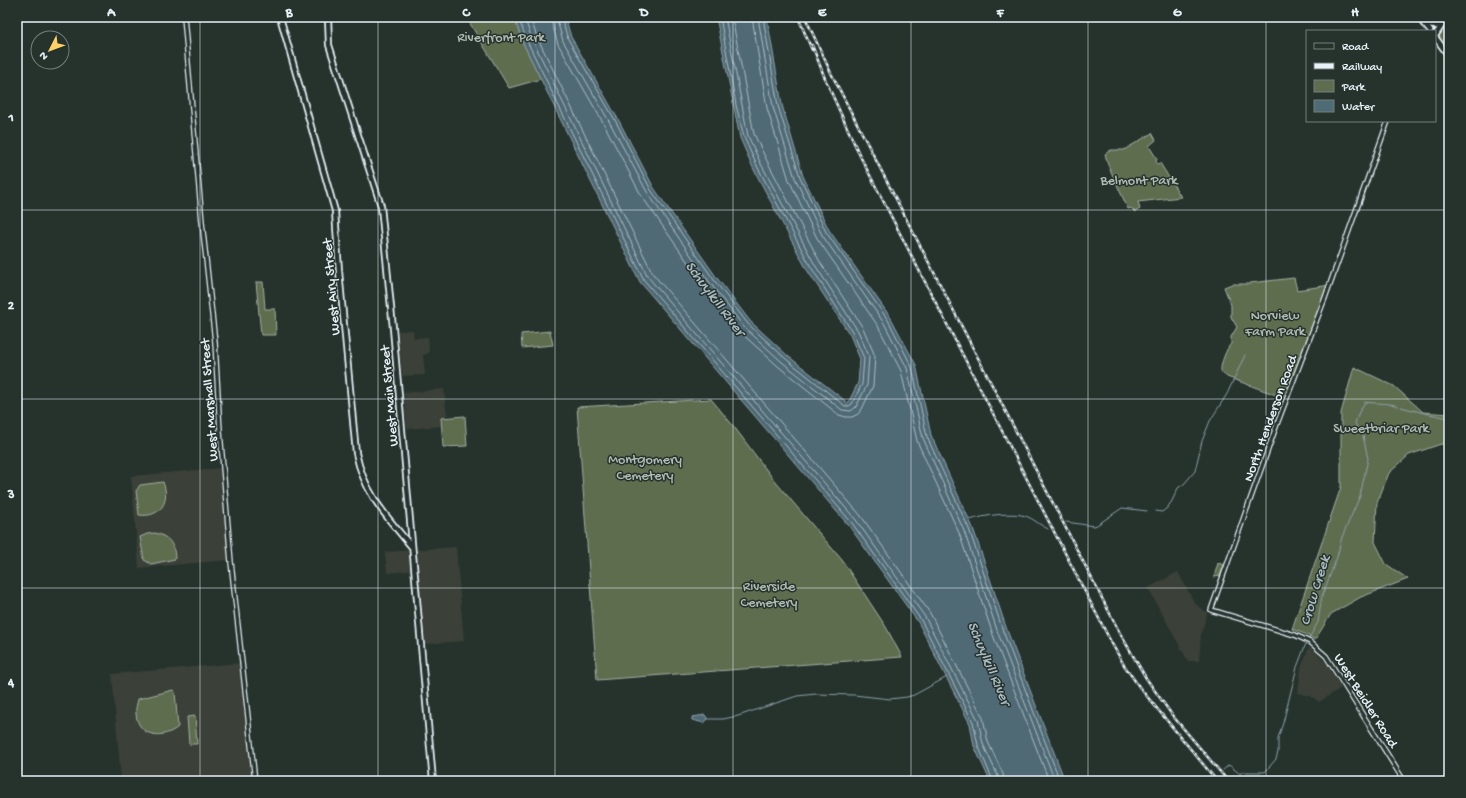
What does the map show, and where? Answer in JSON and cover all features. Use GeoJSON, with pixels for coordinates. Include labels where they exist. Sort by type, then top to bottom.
{"type":"FeatureCollection","features":[{"type":"Feature","properties":{"kind":"main road","name":"West Airy Street"},"geometry":{"type":"LineString","coordinates":[[280,17],[335,211],[346,356],[356,453],[359,468],[364,482],[376,502],[412,546]]}},
{"type":"Feature","properties":{"kind":"main road","name":"West Main Street"},"geometry":{"type":"LineString","coordinates":[[328,17],[329,44],[381,206],[433,781]]}},
{"type":"Feature","properties":{"kind":"main road"},"geometry":{"type":"LineString","coordinates":[[1418,17],[1429,30]]}},
{"type":"Feature","properties":{"kind":"main road"},"geometry":{"type":"LineString","coordinates":[[1436,35],[1447,17]]}},
{"type":"Feature","properties":{"kind":"main road"},"geometry":{"type":"LineString","coordinates":[[1424,24],[1435,26],[1444,23]]}},
{"type":"Feature","properties":{"kind":"main road"},"geometry":{"type":"LineString","coordinates":[[1436,37],[1449,56]]}},
{"type":"Feature","properties":{"kind":"street","name":"West Marshall Street"},"geometry":{"type":"LineString","coordinates":[[184,17],[202,222],[215,342],[220,432],[224,464],[231,562],[255,781]]}},
{"type":"Feature","properties":{"kind":"street","name":"North Henderson Road"},"geometry":{"type":"LineString","coordinates":[[1211,610],[1277,424],[1325,298],[1388,122]]}},
{"type":"Feature","properties":{"kind":"street","name":"West Beidler Road"},"geometry":{"type":"LineString","coordinates":[[1211,610],[1295,635],[1310,642],[1326,656],[1404,781]]}},
{"type":"Feature","properties":{"kind":"shaded area"},"geometry":{"type":"Polygon","coordinates":[[[413,330],[414,338],[428,337],[429,352],[423,355],[425,375],[402,376],[398,331],[413,330]]]}},
{"type":"Feature","properties":{"kind":"shaded area"},"geometry":{"type":"Polygon","coordinates":[[[444,389],[447,417],[441,418],[441,426],[407,429],[404,393],[444,389]]]}},
{"type":"Feature","properties":{"kind":"shaded area"},"geometry":{"type":"Polygon","coordinates":[[[221,468],[229,560],[139,568],[131,476],[221,468]]]}},
{"type":"Feature","properties":{"kind":"shaded area"},"geometry":{"type":"Polygon","coordinates":[[[456,547],[464,641],[425,644],[418,570],[387,573],[385,552],[456,547]]]}},
{"type":"Feature","properties":{"kind":"shaded area"},"geometry":{"type":"Polygon","coordinates":[[[1178,572],[1194,602],[1207,614],[1201,634],[1199,661],[1188,661],[1148,588],[1178,572]]]}},
{"type":"Feature","properties":{"kind":"shaded area"},"geometry":{"type":"Polygon","coordinates":[[[1309,647],[1328,665],[1341,688],[1319,702],[1311,696],[1298,693],[1301,668],[1309,647]]]}},
{"type":"Feature","properties":{"kind":"shaded area"},"geometry":{"type":"Polygon","coordinates":[[[240,663],[252,779],[229,781],[121,781],[112,674],[240,663]]]}},
{"type":"Feature","properties":{"kind":"green space","name":"Riverfront Park"},"geometry":{"type":"Polygon","coordinates":[[[466,17],[514,17],[523,43],[541,79],[509,88],[466,17]]]}},
{"type":"Feature","properties":{"kind":"green space"},"geometry":{"type":"Polygon","coordinates":[[[1449,17],[1449,56],[1436,37],[1436,35],[1449,17]]]}},
{"type":"Feature","properties":{"kind":"green space","name":"Belmont Park"},"geometry":{"type":"Polygon","coordinates":[[[1152,133],[1156,140],[1149,146],[1157,159],[1157,164],[1160,163],[1181,197],[1138,202],[1140,209],[1135,212],[1131,208],[1128,209],[1108,165],[1105,154],[1111,150],[1124,150],[1152,133]]]}},
{"type":"Feature","properties":{"kind":"green space","name":"Norview Farm Park"},"geometry":{"type":"Polygon","coordinates":[[[1294,278],[1297,290],[1330,285],[1287,399],[1227,377],[1222,372],[1221,368],[1223,360],[1231,344],[1231,337],[1237,327],[1231,317],[1231,305],[1224,287],[1232,284],[1250,284],[1294,278]]]}},
{"type":"Feature","properties":{"kind":"green space"},"geometry":{"type":"Polygon","coordinates":[[[256,282],[263,282],[265,309],[275,309],[276,335],[261,335],[256,282]]]}},
{"type":"Feature","properties":{"kind":"green space"},"geometry":{"type":"Polygon","coordinates":[[[550,331],[553,345],[522,348],[521,334],[550,331]]]}},
{"type":"Feature","properties":{"kind":"green space","name":"Sweetbriar Park"},"geometry":{"type":"Polygon","coordinates":[[[1354,367],[1394,386],[1423,412],[1449,414],[1449,446],[1441,444],[1409,455],[1389,473],[1377,503],[1375,542],[1386,564],[1408,579],[1361,597],[1331,614],[1315,640],[1292,629],[1341,487],[1341,413],[1354,367]]]}},
{"type":"Feature","properties":{"kind":"green space","name":"Riverside Cemetery"},"geometry":{"type":"Polygon","coordinates":[[[711,399],[774,480],[842,560],[886,627],[902,657],[597,680],[577,407],[711,399]]]}},
{"type":"Feature","properties":{"kind":"green space"},"geometry":{"type":"Polygon","coordinates":[[[465,416],[467,446],[443,447],[441,418],[465,416]]]}},
{"type":"Feature","properties":{"kind":"green space"},"geometry":{"type":"Polygon","coordinates":[[[163,482],[166,496],[162,507],[153,514],[139,515],[136,491],[140,485],[163,482]]]}},
{"type":"Feature","properties":{"kind":"green space"},"geometry":{"type":"Polygon","coordinates":[[[155,533],[164,536],[170,542],[174,549],[175,559],[151,564],[144,560],[140,537],[155,533]]]}},
{"type":"Feature","properties":{"kind":"green space"},"geometry":{"type":"Polygon","coordinates":[[[1218,563],[1224,565],[1220,576],[1214,577],[1218,563]]]}},
{"type":"Feature","properties":{"kind":"green space"},"geometry":{"type":"Polygon","coordinates":[[[173,690],[175,692],[178,727],[165,734],[159,735],[146,732],[141,728],[136,714],[138,699],[173,690]]]}},
{"type":"Feature","properties":{"kind":"green space"},"geometry":{"type":"Polygon","coordinates":[[[195,716],[197,744],[189,744],[187,717],[195,716]]]}},
{"type":"Feature","properties":{"kind":"water","name":"Schuylkill River"},"geometry":{"type":"Polygon","coordinates":[[[514,17],[565,17],[571,37],[618,119],[654,188],[717,278],[750,321],[788,356],[848,403],[858,383],[860,359],[850,335],[807,270],[753,168],[740,138],[716,17],[767,17],[782,105],[803,176],[829,230],[891,318],[916,365],[931,435],[973,528],[1007,630],[1065,781],[990,781],[974,746],[970,724],[918,622],[849,526],[640,282],[523,43],[514,17]]]}},
{"type":"Feature","properties":{"kind":"water"},"geometry":{"type":"Polygon","coordinates":[[[705,715],[708,719],[704,723],[692,720],[692,717],[705,715]]]}},
{"type":"Feature","properties":{"kind":"waterway"},"geometry":{"type":"LineString","coordinates":[[1156,511],[1162,512],[1167,508],[1178,488],[1184,484],[1195,471],[1202,441],[1210,421],[1227,394],[1245,355]]}},
{"type":"Feature","properties":{"kind":"waterway","name":"Crow Creek"},"geometry":{"type":"LineString","coordinates":[[1223,770],[1229,765],[1240,774],[1242,772],[1265,772],[1276,759],[1278,752],[1278,738],[1297,667],[1305,646],[1318,622],[1322,596],[1337,557],[1342,537],[1360,496],[1368,459],[1363,436],[1355,423],[1365,402],[1398,406]]}},
{"type":"Feature","properties":{"kind":"waterway","name":"Crow Creek"},"geometry":{"type":"LineString","coordinates":[[1401,407],[1449,418]]}},
{"type":"Feature","properties":{"kind":"waterway"},"geometry":{"type":"LineString","coordinates":[[1066,522],[1094,526],[1122,508],[1147,511]]}},
{"type":"Feature","properties":{"kind":"waterway"},"geometry":{"type":"LineString","coordinates":[[970,520],[1013,514],[1029,517],[1048,529]]}},
{"type":"Feature","properties":{"kind":"waterway"},"geometry":{"type":"LineString","coordinates":[[708,719],[723,719],[738,716],[797,696],[816,694],[854,695],[890,699],[907,697],[914,695],[947,677]]}},
{"type":"Feature","properties":{"kind":"railway"},"geometry":{"type":"LineString","coordinates":[[798,17],[812,50]]}},
{"type":"Feature","properties":{"kind":"railway"},"geometry":{"type":"LineString","coordinates":[[805,17],[831,73],[1121,635],[1146,678],[1172,715],[1228,781]]}},
{"type":"Feature","properties":{"kind":"railway"},"geometry":{"type":"LineString","coordinates":[[812,45],[826,81],[860,156],[1111,642],[1124,665],[1140,688],[1217,781]]}},
{"type":"Feature","properties":{"kind":"park label","name":"Montgomery Cemetery"},"geometry":{"type":"Point","coordinates":[645,466]}}]}
